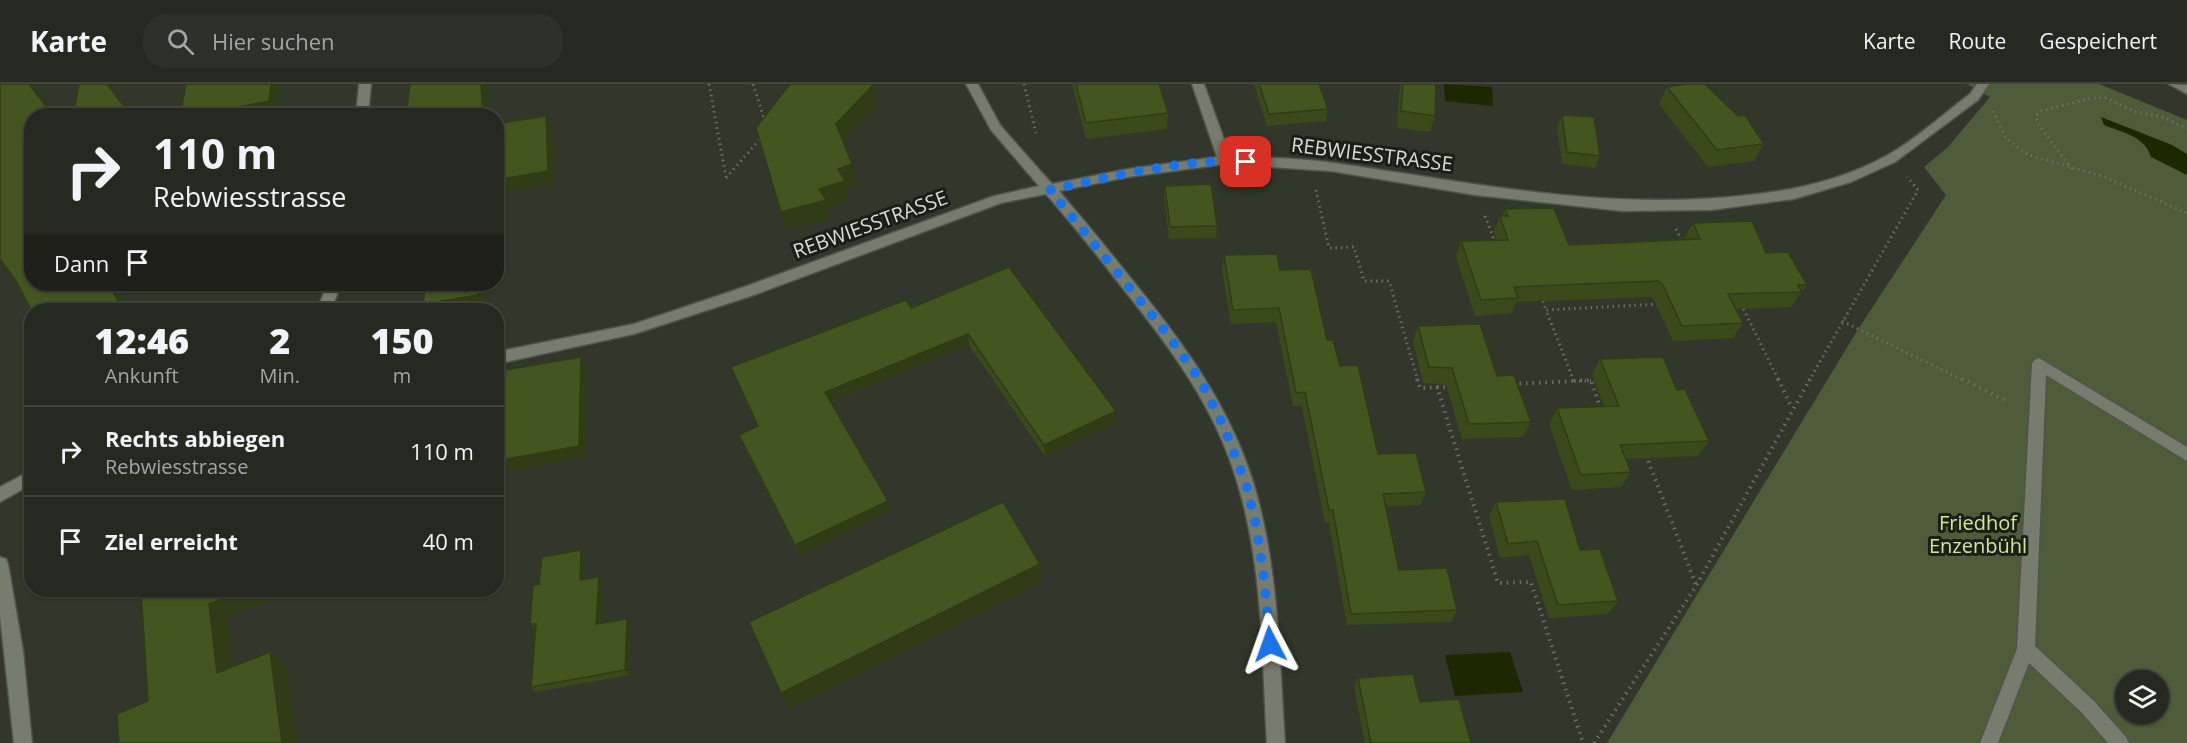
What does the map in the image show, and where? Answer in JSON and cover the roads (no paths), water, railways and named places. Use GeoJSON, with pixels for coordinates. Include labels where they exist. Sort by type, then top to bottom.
{"type":"FeatureCollection","features":[{"type":"Feature","properties":{"kind":"street"},"geometry":{"type":"LineString","coordinates":[[363,108],[365,84]]}},
{"type":"Feature","properties":{"kind":"street"},"geometry":{"type":"LineString","coordinates":[[972,84],[995,128],[1050,190],[1168,335],[1200,380],[1224,427],[1246,484],[1256,525],[1264,578],[1276,743]]}},
{"type":"Feature","properties":{"kind":"street"},"geometry":{"type":"LineString","coordinates":[[1198,84],[1225,160]]}},
{"type":"Feature","properties":{"kind":"street","name":"REBWIESSTRASSE"},"geometry":{"type":"LineString","coordinates":[[504,356],[634,329],[749,291],[999,199],[1128,173],[1225,160],[1311,165],[1475,190],[1622,206],[1711,205],[1794,194],[1846,179],[1891,159],[1974,97],[1983,84]]}},
{"type":"Feature","properties":{"kind":"street"},"geometry":{"type":"LineString","coordinates":[[2175,84],[2187,90]]}},
{"type":"Feature","properties":{"kind":"street"},"geometry":{"type":"LineString","coordinates":[[1989,743],[2026,649],[2039,364],[2187,455]]}},
{"type":"Feature","properties":{"kind":"street"},"geometry":{"type":"LineString","coordinates":[[0,495],[24,481]]}},
{"type":"Feature","properties":{"kind":"street"},"geometry":{"type":"LineString","coordinates":[[0,564],[14,651],[23,743]]}},
{"type":"Feature","properties":{"kind":"street"},"geometry":{"type":"LineString","coordinates":[[2026,649],[2088,707],[2120,743]]}},
{"type":"Feature","properties":{"kind":"park label","name":"Friedhof Enzenbühl"},"geometry":{"type":"Point","coordinates":[1978,534]}}]}
